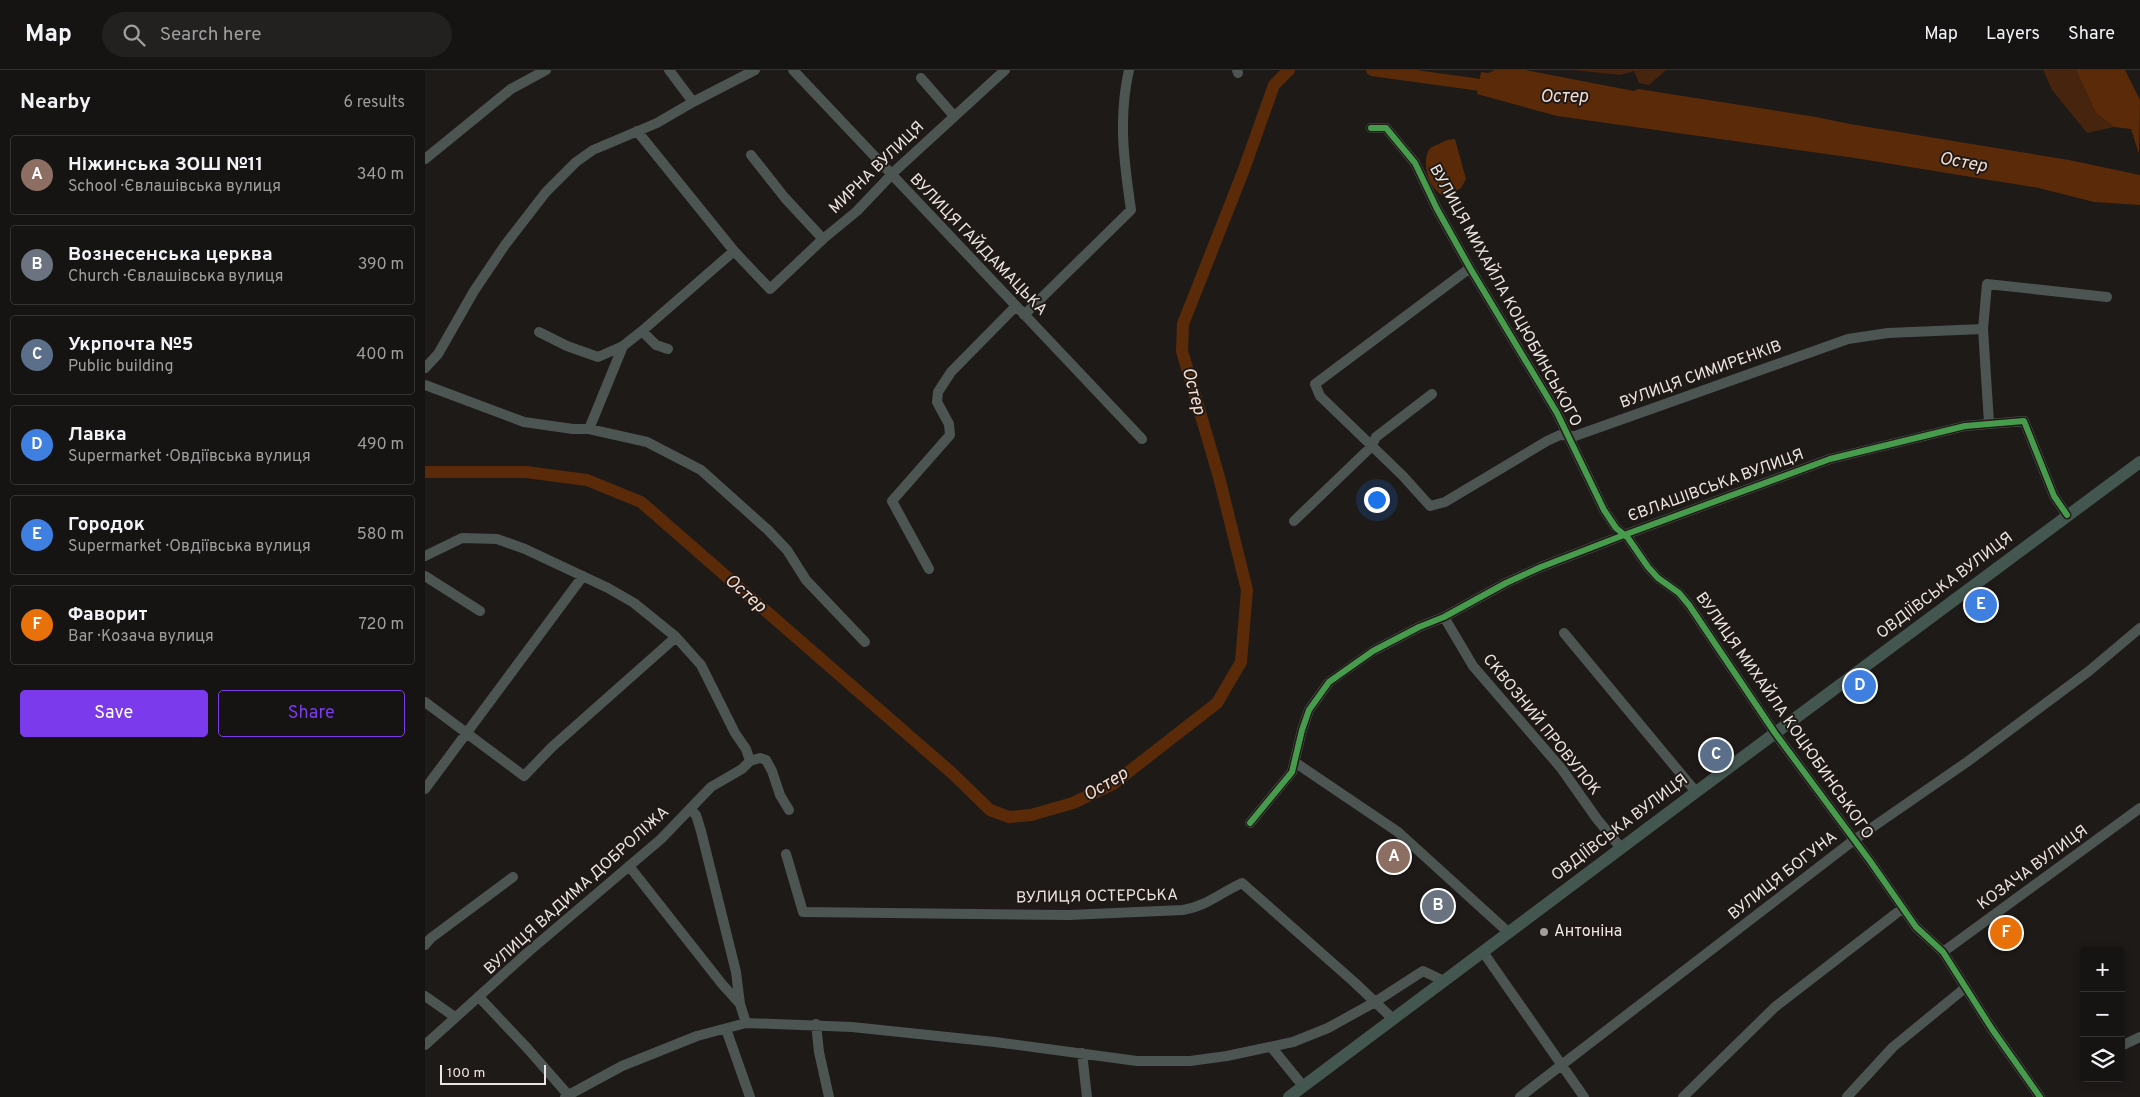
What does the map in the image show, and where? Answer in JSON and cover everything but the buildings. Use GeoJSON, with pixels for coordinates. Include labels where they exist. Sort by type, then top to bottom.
{"type":"FeatureCollection","features":[{"type":"Feature","properties":{"kind":"main road","name":"ОВДІЇВСЬКА ВУЛИЦЯ"},"geometry":{"type":"LineString","coordinates":[[1289,1097],[2140,462]]}},
{"type":"Feature","properties":{"kind":"street"},"geometry":{"type":"LineString","coordinates":[[425,159],[511,89],[545,70]]}},
{"type":"Feature","properties":{"kind":"street"},"geometry":{"type":"LineString","coordinates":[[669,70],[693,102]]}},
{"type":"Feature","properties":{"kind":"street"},"geometry":{"type":"LineString","coordinates":[[425,368],[439,354],[489,268],[522,222],[546,192],[576,162],[593,150],[657,123],[755,70]]}},
{"type":"Feature","properties":{"kind":"street","name":"ВУЛИЦЯ ГАЙДАМАЦЬКА"},"geometry":{"type":"LineString","coordinates":[[793,70],[891,176],[1142,439]]}},
{"type":"Feature","properties":{"kind":"street","name":"МИРНА ВУЛИЦЯ"},"geometry":{"type":"LineString","coordinates":[[734,251],[770,289],[823,239],[857,211],[891,176],[1005,70]]}},
{"type":"Feature","properties":{"kind":"street"},"geometry":{"type":"LineString","coordinates":[[1024,315],[1131,210],[1122,136],[1122,109],[1129,70]]}},
{"type":"Feature","properties":{"kind":"street"},"geometry":{"type":"LineString","coordinates":[[921,78],[954,116]]}},
{"type":"Feature","properties":{"kind":"street","name":"ВУЛИЦЯ МИХАЙЛА КОЦЮБИНСЬКОГО"},"geometry":{"type":"LineString","coordinates":[[1371,128],[1386,128],[1415,163],[1437,210],[1547,396],[1604,510],[1616,528],[1624,535],[1648,567],[1679,593],[1689,605],[1775,733],[1916,927],[1943,952],[1992,1030],[2040,1097]]}},
{"type":"Feature","properties":{"kind":"street"},"geometry":{"type":"LineString","coordinates":[[598,357],[623,346],[734,251],[637,131]]}},
{"type":"Feature","properties":{"kind":"street"},"geometry":{"type":"LineString","coordinates":[[751,155],[785,198],[823,239]]}},
{"type":"Feature","properties":{"kind":"street"},"geometry":{"type":"LineString","coordinates":[[1371,447],[1320,396],[1315,384],[1470,268]]}},
{"type":"Feature","properties":{"kind":"street"},"geometry":{"type":"LineString","coordinates":[[1989,422],[1983,329],[1987,284],[2107,297]]}},
{"type":"Feature","properties":{"kind":"street"},"geometry":{"type":"LineString","coordinates":[[929,569],[892,501],[950,435],[949,424],[937,402],[938,392],[951,372],[1016,306]]}},
{"type":"Feature","properties":{"kind":"street","name":"ВУЛИЦЯ СИМИРЕНКІВ"},"geometry":{"type":"LineString","coordinates":[[1371,447],[1403,476],[1430,506],[1445,502],[1560,435],[1575,436],[1847,339],[1888,333],[1983,329]]}},
{"type":"Feature","properties":{"kind":"street"},"geometry":{"type":"LineString","coordinates":[[642,331],[656,345],[668,349]]}},
{"type":"Feature","properties":{"kind":"street"},"geometry":{"type":"LineString","coordinates":[[539,332],[567,346],[615,364]]}},
{"type":"Feature","properties":{"kind":"street"},"geometry":{"type":"LineString","coordinates":[[589,429],[623,346]]}},
{"type":"Feature","properties":{"kind":"street"},"geometry":{"type":"LineString","coordinates":[[425,385],[524,422],[573,429],[589,429],[647,442],[701,470],[768,530],[787,550],[823,600],[865,642]]}},
{"type":"Feature","properties":{"kind":"street"},"geometry":{"type":"LineString","coordinates":[[1294,521],[1371,447],[1375,437],[1432,394]]}},
{"type":"Feature","properties":{"kind":"street","name":"ЄВЛАШІВСЬКА ВУЛИЦЯ"},"geometry":{"type":"LineString","coordinates":[[1250,823],[1292,772],[1309,710],[1329,682],[1373,651],[1515,579],[1624,535],[1830,459],[1931,433],[1989,422],[2024,421],[2055,496],[2067,515]]}},
{"type":"Feature","properties":{"kind":"street"},"geometry":{"type":"LineString","coordinates":[[425,556],[435,549],[462,538],[497,539],[525,548],[634,603],[676,637],[705,672],[735,733],[746,749],[750,761],[760,758],[766,760],[789,810]]}},
{"type":"Feature","properties":{"kind":"street"},"geometry":{"type":"LineString","coordinates":[[425,576],[480,611]]}},
{"type":"Feature","properties":{"kind":"street"},"geometry":{"type":"LineString","coordinates":[[425,788],[583,576]]}},
{"type":"Feature","properties":{"kind":"street","name":"СКВОЗНИЙ ПРОВУЛОК"},"geometry":{"type":"LineString","coordinates":[[1443,616],[1473,666],[1561,768],[1597,819],[1621,848]]}},
{"type":"Feature","properties":{"kind":"street","name":"ВУЛИЦЯ БОГУНА"},"geometry":{"type":"LineString","coordinates":[[1520,1097],[1854,840],[1974,756],[2089,671],[2140,628]]}},
{"type":"Feature","properties":{"kind":"street"},"geometry":{"type":"LineString","coordinates":[[1564,633],[1696,792]]}},
{"type":"Feature","properties":{"kind":"street"},"geometry":{"type":"LineString","coordinates":[[425,702],[524,776],[551,747],[676,637]]}},
{"type":"Feature","properties":{"kind":"street","name":"ВУЛИЦЯ ВАДИМА ДОБРОЛІЖА"},"geometry":{"type":"LineString","coordinates":[[425,1045],[541,941],[661,839],[711,787],[742,769],[750,761]]}},
{"type":"Feature","properties":{"kind":"street"},"geometry":{"type":"LineString","coordinates":[[1296,763],[1398,832],[1508,932]]}},
{"type":"Feature","properties":{"kind":"street","name":"КОЗАЧА ВУЛИЦЯ"},"geometry":{"type":"LineString","coordinates":[[1943,952],[2140,808]]}},
{"type":"Feature","properties":{"kind":"street"},"geometry":{"type":"LineString","coordinates":[[690,810],[696,815],[701,831],[736,972],[740,1004],[746,1023]]}},
{"type":"Feature","properties":{"kind":"street","name":"ВУЛИЦЯ ОСТЕРСЬКА"},"geometry":{"type":"LineString","coordinates":[[787,854],[803,912],[1069,915],[1183,910],[1203,905],[1242,883],[1393,1019]]}},
{"type":"Feature","properties":{"kind":"street"},"geometry":{"type":"LineString","coordinates":[[629,866],[721,984],[740,1004]]}},
{"type":"Feature","properties":{"kind":"street"},"geometry":{"type":"LineString","coordinates":[[425,945],[431,938],[513,877]]}},
{"type":"Feature","properties":{"kind":"street"},"geometry":{"type":"LineString","coordinates":[[1683,1097],[1775,1006],[1903,908]]}},
{"type":"Feature","properties":{"kind":"street"},"geometry":{"type":"LineString","coordinates":[[1483,952],[1584,1097]]}},
{"type":"Feature","properties":{"kind":"street"},"geometry":{"type":"LineString","coordinates":[[479,997],[568,1096],[622,1066],[697,1036],[746,1023],[816,1024],[995,1042],[1137,1060],[1190,1061],[1272,1048],[1293,1042],[1328,1028],[1375,1002],[1423,970],[1444,981]]}},
{"type":"Feature","properties":{"kind":"street"},"geometry":{"type":"LineString","coordinates":[[1847,1097],[1893,1047],[1965,988]]}},
{"type":"Feature","properties":{"kind":"street"},"geometry":{"type":"LineString","coordinates":[[425,996],[455,1017]]}},
{"type":"Feature","properties":{"kind":"street"},"geometry":{"type":"LineString","coordinates":[[816,1024],[819,1052],[829,1097]]}},
{"type":"Feature","properties":{"kind":"street"},"geometry":{"type":"LineString","coordinates":[[726,1029],[750,1097]]}},
{"type":"Feature","properties":{"kind":"street"},"geometry":{"type":"LineString","coordinates":[[2125,1044],[2140,1037]]}},
{"type":"Feature","properties":{"kind":"street"},"geometry":{"type":"LineString","coordinates":[[1272,1048],[1303,1086]]}},
{"type":"Feature","properties":{"kind":"street"},"geometry":{"type":"LineString","coordinates":[[1082,1053],[1087,1097]]}},
{"type":"Feature","properties":{"kind":"shaded area"},"geometry":{"type":"Polygon","coordinates":[[[1573,70],[1666,70],[1649,85],[1639,83],[1634,71],[1620,75],[1573,70]]]}},
{"type":"Feature","properties":{"kind":"shaded area"},"geometry":{"type":"Polygon","coordinates":[[[2043,70],[2076,70],[2096,113],[2114,127],[2087,133],[2052,90],[2043,70]]]}},
{"type":"Feature","properties":{"kind":"water","name":"Остер"},"geometry":{"type":"Polygon","coordinates":[[[1495,70],[1525,70],[1634,91],[1638,89],[1816,117],[2069,160],[2140,175],[2140,205],[2094,202],[2039,188],[1855,158],[1557,116],[1477,94],[1481,72],[1488,73],[1495,70]]]}},
{"type":"Feature","properties":{"kind":"water"},"geometry":{"type":"Polygon","coordinates":[[[2076,70],[2125,70],[2140,100],[2139,154],[2131,129],[2114,127],[2096,113],[2076,70]]]}},
{"type":"Feature","properties":{"kind":"water"},"geometry":{"type":"Polygon","coordinates":[[[1455,139],[1466,179],[1461,188],[1447,197],[1435,190],[1428,176],[1426,161],[1430,148],[1447,140],[1455,139]]]}},
{"type":"Feature","properties":{"kind":"waterway","name":"Остер"},"geometry":{"type":"LineString","coordinates":[[425,472],[526,472],[587,480],[641,502],[953,774],[990,810],[1009,817],[1031,815],[1073,803],[1113,784],[1217,703],[1241,662],[1247,590],[1219,477],[1182,351],[1183,324],[1243,172],[1274,85],[1289,70]]}},
{"type":"Feature","properties":{"kind":"waterway","name":"Остер"},"geometry":{"type":"LineString","coordinates":[[1372,70],[1495,87]]}},
{"type":"Feature","properties":{"kind":"cycle path"},"geometry":{"type":"LineString","coordinates":[[1371,128],[1386,128],[1415,163],[1437,209],[1470,268],[1557,413],[1604,510],[1616,528],[1628,538],[1658,578],[1679,593],[1689,605],[1775,733],[1870,861],[1916,927],[1943,952],[1992,1029],[2040,1097]]}},
{"type":"Feature","properties":{"kind":"cycle path"},"geometry":{"type":"LineString","coordinates":[[1250,823],[1292,772],[1309,710],[1329,682],[1373,651],[1419,627],[1444,617],[1506,583],[1541,567],[1624,535],[1830,459],[1965,426],[2024,421],[2054,496],[2067,515]]}},
{"type":"Feature","properties":{"kind":"place","name":"Городок"},"geometry":{"type":"Point","coordinates":[1981,605]}},
{"type":"Feature","properties":{"kind":"place","name":"Лавка"},"geometry":{"type":"Point","coordinates":[1860,686]}},
{"type":"Feature","properties":{"kind":"place","name":"Укрпочта №5"},"geometry":{"type":"Point","coordinates":[1716,755]}},
{"type":"Feature","properties":{"kind":"place","name":"Ніжинська ЗОШ №11"},"geometry":{"type":"Point","coordinates":[1394,857]}},
{"type":"Feature","properties":{"kind":"place","name":"Вознесенська церква"},"geometry":{"type":"Point","coordinates":[1438,906]}},
{"type":"Feature","properties":{"kind":"place","name":"Антоніна"},"geometry":{"type":"Point","coordinates":[1544,932]}},
{"type":"Feature","properties":{"kind":"place","name":"Фаворит"},"geometry":{"type":"Point","coordinates":[2006,933]}}]}
